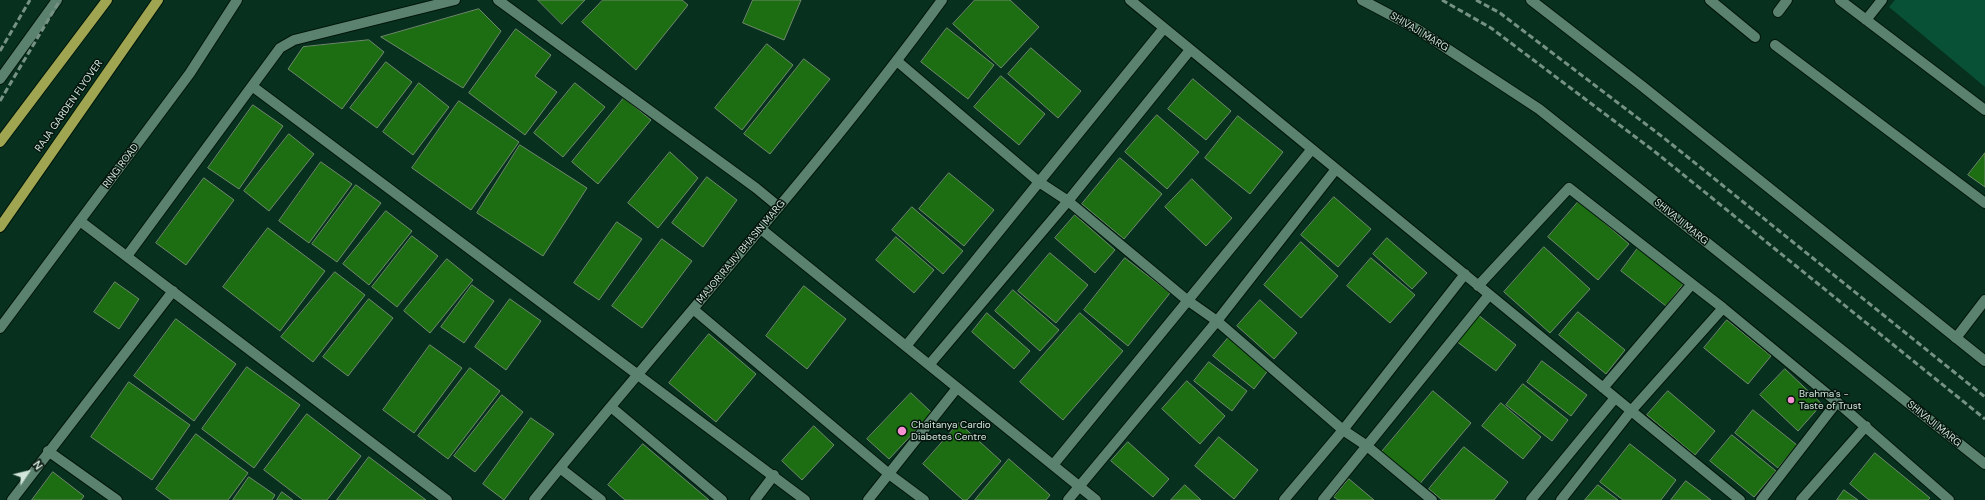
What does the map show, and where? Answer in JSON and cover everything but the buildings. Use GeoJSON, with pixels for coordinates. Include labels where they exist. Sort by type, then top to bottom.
{"type":"FeatureCollection","features":[{"type":"Feature","properties":{"kind":"main road"},"geometry":{"type":"LineString","coordinates":[[0,142],[106,0]]}},
{"type":"Feature","properties":{"kind":"main road","name":"RAJA GARDEN FLYOVER"},"geometry":{"type":"LineString","coordinates":[[0,227],[158,0]]}},
{"type":"Feature","properties":{"kind":"street"},"geometry":{"type":"LineString","coordinates":[[0,79],[57,0]]}},
{"type":"Feature","properties":{"kind":"street","name":"RING ROAD"},"geometry":{"type":"LineString","coordinates":[[0,328],[190,73],[237,0]]}},
{"type":"Feature","properties":{"kind":"street"},"geometry":{"type":"LineString","coordinates":[[127,256],[275,53],[294,40],[387,18],[454,0]]}},
{"type":"Feature","properties":{"kind":"street"},"geometry":{"type":"LineString","coordinates":[[498,0],[756,188],[779,207]]}},
{"type":"Feature","properties":{"kind":"street","name":"MAJOR RAJIV BHASIN MARG"},"geometry":{"type":"LineString","coordinates":[[534,500],[636,375],[779,207],[897,61],[942,0]]}},
{"type":"Feature","properties":{"kind":"street"},"geometry":{"type":"LineString","coordinates":[[1130,0],[1740,500]]}},
{"type":"Feature","properties":{"kind":"street","name":"SHIVAJI MARG"},"geometry":{"type":"LineString","coordinates":[[1362,0],[1417,29],[1539,109],[1985,464]]}},
{"type":"Feature","properties":{"kind":"street"},"geometry":{"type":"LineString","coordinates":[[1531,0],[1642,86],[1985,361]]}},
{"type":"Feature","properties":{"kind":"street"},"geometry":{"type":"LineString","coordinates":[[1710,0],[1755,37]]}},
{"type":"Feature","properties":{"kind":"street"},"geometry":{"type":"LineString","coordinates":[[1778,12],[1787,0]]}},
{"type":"Feature","properties":{"kind":"street"},"geometry":{"type":"LineString","coordinates":[[1840,0],[1985,110]]}},
{"type":"Feature","properties":{"kind":"street"},"geometry":{"type":"LineString","coordinates":[[1866,20],[1882,0]]}},
{"type":"Feature","properties":{"kind":"street"},"geometry":{"type":"LineString","coordinates":[[906,346],[1164,28]]}},
{"type":"Feature","properties":{"kind":"street"},"geometry":{"type":"LineString","coordinates":[[1774,44],[1985,203]]}},
{"type":"Feature","properties":{"kind":"street"},"geometry":{"type":"LineString","coordinates":[[929,365],[1068,201],[1190,50]]}},
{"type":"Feature","properties":{"kind":"street"},"geometry":{"type":"LineString","coordinates":[[897,61],[1039,182],[1068,201],[1187,300],[1217,321],[1343,430],[1367,446],[1432,500]]}},
{"type":"Feature","properties":{"kind":"street"},"geometry":{"type":"LineString","coordinates":[[252,86],[636,375],[774,475],[805,500]]}},
{"type":"Feature","properties":{"kind":"street"},"geometry":{"type":"LineString","coordinates":[[1053,465],[1312,149]]}},
{"type":"Feature","properties":{"kind":"street"},"geometry":{"type":"LineString","coordinates":[[1068,500],[1217,321],[1336,169]]}},
{"type":"Feature","properties":{"kind":"street"},"geometry":{"type":"LineString","coordinates":[[1478,286],[1569,188],[1723,308],[1838,402],[1949,500]]}},
{"type":"Feature","properties":{"kind":"street"},"geometry":{"type":"LineString","coordinates":[[80,221],[447,500]]}},
{"type":"Feature","properties":{"kind":"street"},"geometry":{"type":"LineString","coordinates":[[761,229],[1096,500]]}},
{"type":"Feature","properties":{"kind":"street"},"geometry":{"type":"LineString","coordinates":[[1284,500],[1343,430],[1465,274]]}},
{"type":"Feature","properties":{"kind":"street"},"geometry":{"type":"LineString","coordinates":[[1603,388],[1692,284]]}},
{"type":"Feature","properties":{"kind":"street"},"geometry":{"type":"LineString","coordinates":[[12,500],[173,291]]}},
{"type":"Feature","properties":{"kind":"street"},"geometry":{"type":"LineString","coordinates":[[1323,500],[1489,295]]}},
{"type":"Feature","properties":{"kind":"street"},"geometry":{"type":"LineString","coordinates":[[1956,338],[1985,300]]}},
{"type":"Feature","properties":{"kind":"street"},"geometry":{"type":"LineString","coordinates":[[1561,500],[1631,411],[1723,308]]}},
{"type":"Feature","properties":{"kind":"street"},"geometry":{"type":"LineString","coordinates":[[693,309],[889,474],[924,500]]}},
{"type":"Feature","properties":{"kind":"street"},"geometry":{"type":"LineString","coordinates":[[868,500],[957,388]]}},
{"type":"Feature","properties":{"kind":"street"},"geometry":{"type":"LineString","coordinates":[[1531,500],[1614,398]]}},
{"type":"Feature","properties":{"kind":"street"},"geometry":{"type":"LineString","coordinates":[[1761,500],[1838,402]]}},
{"type":"Feature","properties":{"kind":"street"},"geometry":{"type":"LineString","coordinates":[[611,407],[722,500]]}},
{"type":"Feature","properties":{"kind":"street"},"geometry":{"type":"LineString","coordinates":[[1801,500],[1866,426]]}},
{"type":"Feature","properties":{"kind":"street"},"geometry":{"type":"LineString","coordinates":[[48,452],[117,500]]}},
{"type":"Feature","properties":{"kind":"street"},"geometry":{"type":"LineString","coordinates":[[560,468],[601,500]]}},
{"type":"Feature","properties":{"kind":"street"},"geometry":{"type":"LineString","coordinates":[[755,500],[774,475]]}},
{"type":"Feature","properties":{"kind":"green space"},"geometry":{"type":"Polygon","coordinates":[[[1895,0],[1985,0],[1985,87],[1889,7],[1895,0]]]}},
{"type":"Feature","properties":{"kind":"railway"},"geometry":{"type":"LineString","coordinates":[[0,51],[30,0]]}},
{"type":"Feature","properties":{"kind":"railway"},"geometry":{"type":"LineString","coordinates":[[0,101],[60,0]]}},
{"type":"Feature","properties":{"kind":"railway"},"geometry":{"type":"LineString","coordinates":[[1442,0],[1491,28],[1654,151],[1985,419]]}},
{"type":"Feature","properties":{"kind":"railway"},"geometry":{"type":"LineString","coordinates":[[1476,0],[1500,13],[1664,138],[1985,397]]}},
{"type":"Feature","properties":{"kind":"place","name":"Brahma's - Taste of Trust"},"geometry":{"type":"Point","coordinates":[1791,400]}},
{"type":"Feature","properties":{"kind":"place","name":"Chaitanya Cardio Diabetes Centre"},"geometry":{"type":"Point","coordinates":[902,431]}}]}
